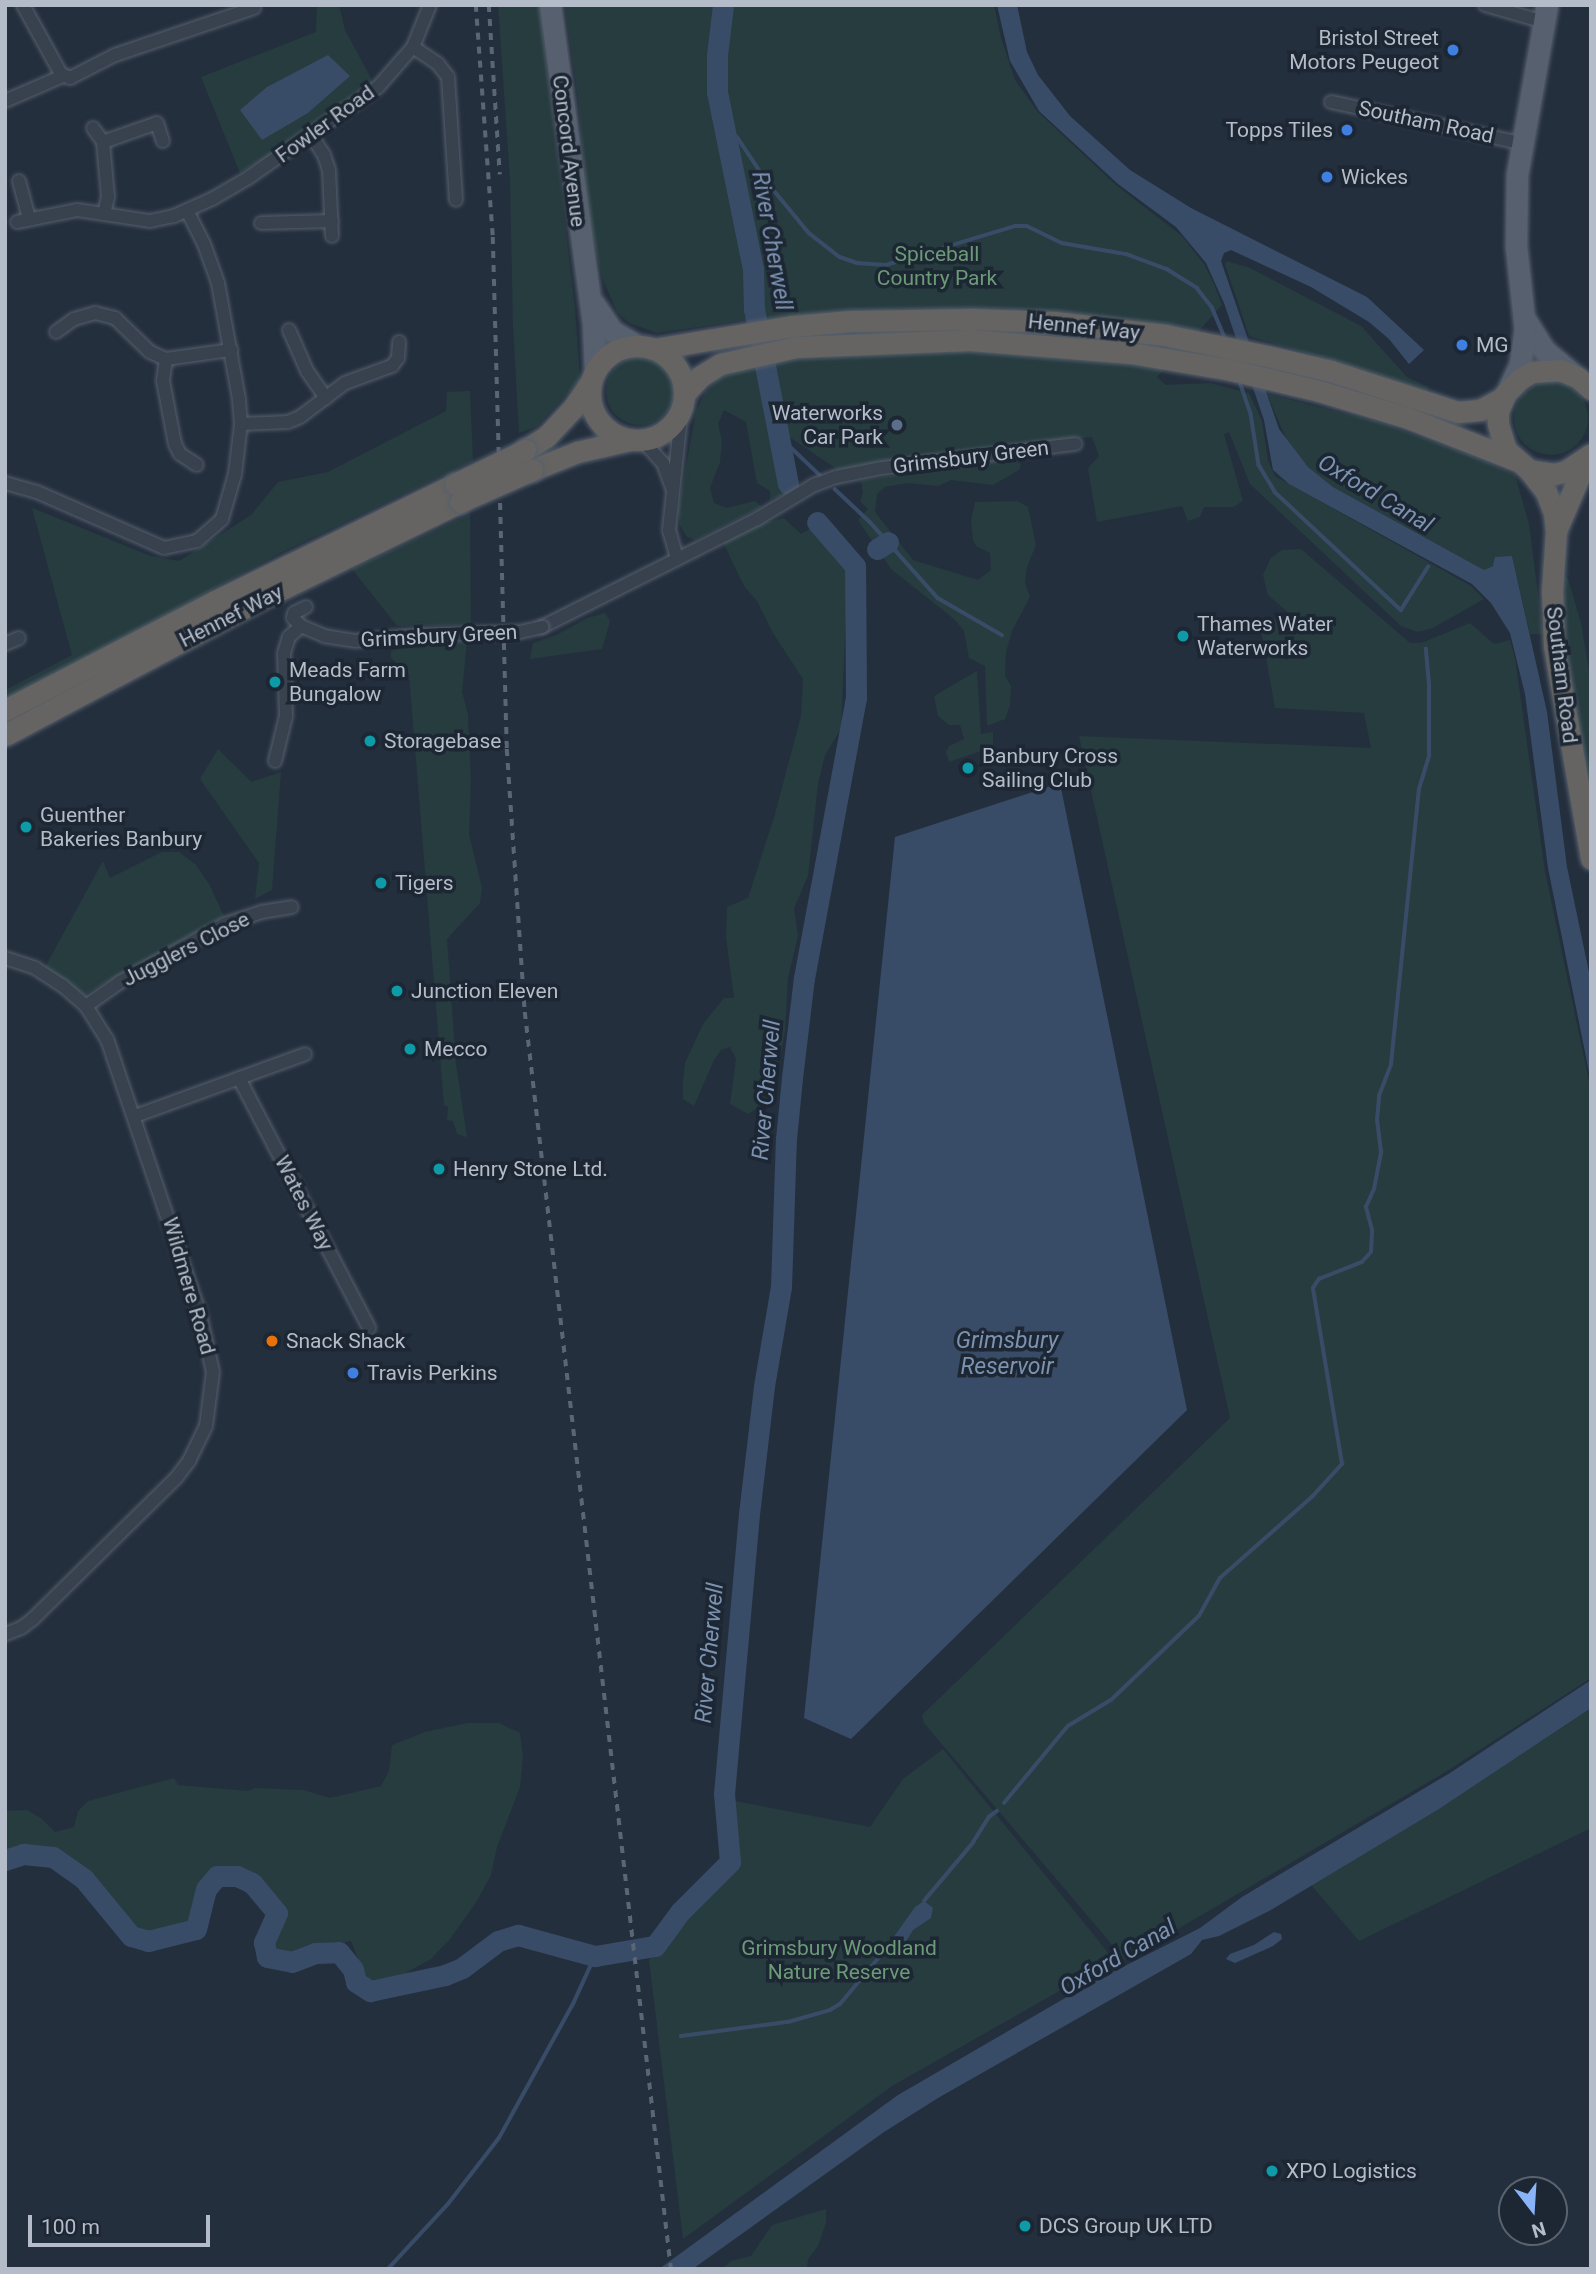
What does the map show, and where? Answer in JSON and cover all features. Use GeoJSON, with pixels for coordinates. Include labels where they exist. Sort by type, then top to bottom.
{"type":"FeatureCollection","features":[{"type":"Feature","properties":{"kind":"highway","name":"Hennef Way"},"geometry":{"type":"LineString","coordinates":[[646,347],[718,339],[793,326],[972,318],[1055,322],[1153,334],[1221,346],[1342,374],[1448,410],[1472,412],[1506,393],[1532,372],[1546,369],[1583,381]]}},
{"type":"Feature","properties":{"kind":"highway","name":"Hennef Way"},"geometry":{"type":"LineString","coordinates":[[683,400],[701,376],[734,358],[796,347],[970,340],[1131,352],[1275,380],[1408,418],[1522,465]]}},
{"type":"Feature","properties":{"kind":"highway"},"geometry":{"type":"LineString","coordinates":[[458,493],[528,460],[637,440],[667,429],[683,400],[676,367],[646,347],[613,353],[593,376],[573,408],[528,460]]}},
{"type":"Feature","properties":{"kind":"highway"},"geometry":{"type":"LineString","coordinates":[[593,376],[590,393],[598,419],[619,436],[637,440]]}},
{"type":"Feature","properties":{"kind":"highway","name":"Southam Road"},"geometry":{"type":"LineString","coordinates":[[1506,393],[1499,411],[1500,438],[1546,492],[1556,531],[1552,591],[1553,646],[1591,859]]}},
{"type":"Feature","properties":{"kind":"highway"},"geometry":{"type":"LineString","coordinates":[[1522,465],[1554,474],[1578,466],[1589,456]]}},
{"type":"Feature","properties":{"kind":"highway","name":"Southam Road"},"geometry":{"type":"LineString","coordinates":[[1556,531],[1589,456]]}},
{"type":"Feature","properties":{"kind":"highway","name":"Hennef Way"},"geometry":{"type":"LineString","coordinates":[[5,710],[215,601],[458,493]]}},
{"type":"Feature","properties":{"kind":"highway","name":"Hennef Way"},"geometry":{"type":"LineString","coordinates":[[5,735],[458,493]]}},
{"type":"Feature","properties":{"kind":"main road","name":"Concord Avenue"},"geometry":{"type":"LineString","coordinates":[[550,5],[589,296],[593,376]]}},
{"type":"Feature","properties":{"kind":"main road","name":"Southam Road"},"geometry":{"type":"LineString","coordinates":[[1506,393],[1522,356],[1526,320],[1516,246],[1521,143],[1545,14]]}},
{"type":"Feature","properties":{"kind":"main road","name":"Concord Avenue"},"geometry":{"type":"LineString","coordinates":[[589,296],[612,331],[646,347]]}},
{"type":"Feature","properties":{"kind":"main road","name":"Southam Road"},"geometry":{"type":"LineString","coordinates":[[1526,320],[1544,350],[1583,381]]}},
{"type":"Feature","properties":{"kind":"street"},"geometry":{"type":"LineString","coordinates":[[23,5],[64,76]]}},
{"type":"Feature","properties":{"kind":"street","name":"Fowler Road"},"geometry":{"type":"LineString","coordinates":[[19,181],[23,221],[68,210],[150,221],[187,211],[248,178],[379,87],[413,47],[430,5]]}},
{"type":"Feature","properties":{"kind":"street"},"geometry":{"type":"LineString","coordinates":[[1485,5],[1545,14]]}},
{"type":"Feature","properties":{"kind":"street"},"geometry":{"type":"LineString","coordinates":[[5,101],[64,76],[70,78],[115,55],[254,8]]}},
{"type":"Feature","properties":{"kind":"street"},"geometry":{"type":"LineString","coordinates":[[413,47],[438,64],[448,77],[456,200]]}},
{"type":"Feature","properties":{"kind":"street","name":"Southam Road"},"geometry":{"type":"LineString","coordinates":[[1331,102],[1521,143]]}},
{"type":"Feature","properties":{"kind":"street"},"geometry":{"type":"LineString","coordinates":[[103,142],[156,124],[163,141]]}},
{"type":"Feature","properties":{"kind":"street"},"geometry":{"type":"LineString","coordinates":[[93,128],[103,142],[108,197],[104,214]]}},
{"type":"Feature","properties":{"kind":"street"},"geometry":{"type":"LineString","coordinates":[[311,135],[327,163],[332,236]]}},
{"type":"Feature","properties":{"kind":"street"},"geometry":{"type":"LineString","coordinates":[[5,483],[37,492],[150,545],[179,547],[204,537],[222,519],[232,488],[241,424],[231,349],[211,264],[187,211]]}},
{"type":"Feature","properties":{"kind":"street"},"geometry":{"type":"LineString","coordinates":[[261,223],[332,221]]}},
{"type":"Feature","properties":{"kind":"street"},"geometry":{"type":"LineString","coordinates":[[56,332],[85,315],[105,314],[121,322],[150,352],[166,359],[231,349]]}},
{"type":"Feature","properties":{"kind":"street"},"geometry":{"type":"LineString","coordinates":[[289,330],[307,372],[326,398]]}},
{"type":"Feature","properties":{"kind":"street"},"geometry":{"type":"LineString","coordinates":[[241,424],[288,422],[351,380],[392,366],[398,358],[399,342]]}},
{"type":"Feature","properties":{"kind":"street"},"geometry":{"type":"LineString","coordinates":[[166,359],[163,381],[175,444],[180,454],[197,466]]}},
{"type":"Feature","properties":{"kind":"street"},"geometry":{"type":"LineString","coordinates":[[677,558],[669,530],[683,400]]}},
{"type":"Feature","properties":{"kind":"street"},"geometry":{"type":"LineString","coordinates":[[637,440],[663,463],[673,490]]}},
{"type":"Feature","properties":{"kind":"street","name":"Grimsbury Green"},"geometry":{"type":"LineString","coordinates":[[301,626],[324,636],[355,641],[419,635],[520,632],[542,627],[809,488],[858,472],[1076,443]]}},
{"type":"Feature","properties":{"kind":"street"},"geometry":{"type":"LineString","coordinates":[[275,761],[286,716],[284,653],[289,637],[301,626],[293,615],[306,607]]}},
{"type":"Feature","properties":{"kind":"street"},"geometry":{"type":"LineString","coordinates":[[5,644],[19,638]]}},
{"type":"Feature","properties":{"kind":"street","name":"Jugglers Close"},"geometry":{"type":"LineString","coordinates":[[86,1006],[120,982],[225,925],[261,912],[292,907]]}},
{"type":"Feature","properties":{"kind":"street","name":"Wildmere Road"},"geometry":{"type":"LineString","coordinates":[[5,958],[51,977],[86,1006],[111,1048],[211,1353],[213,1389],[206,1426],[189,1461],[160,1497],[33,1619],[21,1628],[5,1634]]}},
{"type":"Feature","properties":{"kind":"street"},"geometry":{"type":"LineString","coordinates":[[135,1116],[305,1054]]}},
{"type":"Feature","properties":{"kind":"street","name":"Wates Way"},"geometry":{"type":"LineString","coordinates":[[239,1078],[369,1328]]}},
{"type":"Feature","properties":{"kind":"green space"},"geometry":{"type":"Polygon","coordinates":[[[317,5],[339,5],[345,30],[374,84],[293,141],[240,173],[201,77],[316,32],[317,5]]]}},
{"type":"Feature","properties":{"kind":"green space"},"geometry":{"type":"Polygon","coordinates":[[[498,5],[540,5],[575,309],[580,380],[536,427],[519,433],[513,326],[510,179],[498,5]]]}},
{"type":"Feature","properties":{"kind":"green space","name":"Spiceball Country Park"},"geometry":{"type":"Polygon","coordinates":[[[565,5],[994,5],[1001,38],[1015,80],[1038,112],[1116,185],[1182,236],[1204,264],[1214,284],[1222,305],[1157,377],[1166,385],[1210,383],[1249,393],[1262,421],[1268,461],[1275,476],[1471,586],[1484,599],[1433,628],[1418,632],[1401,626],[1250,484],[1229,432],[1224,434],[1243,501],[1233,507],[1204,507],[1200,517],[1188,521],[1182,506],[1097,522],[1088,468],[1099,456],[1092,437],[838,470],[788,436],[766,317],[657,333],[629,323],[617,312],[603,280],[589,220],[578,97],[565,5]]]}},
{"type":"Feature","properties":{"kind":"green space"},"geometry":{"type":"Polygon","coordinates":[[[1227,261],[1250,268],[1361,326],[1407,377],[1429,387],[1427,395],[1383,376],[1249,336],[1225,264],[1227,261]]]}},
{"type":"Feature","properties":{"kind":"green space"},"geometry":{"type":"Polygon","coordinates":[[[640,357],[653,360],[664,367],[671,378],[674,391],[671,404],[664,415],[653,422],[640,425],[627,422],[616,415],[609,404],[606,391],[609,378],[616,367],[627,360],[640,357]]]}},
{"type":"Feature","properties":{"kind":"green space"},"geometry":{"type":"Polygon","coordinates":[[[763,369],[787,488],[785,494],[770,500],[770,491],[757,483],[746,422],[724,410],[718,424],[722,441],[720,462],[710,488],[714,503],[727,508],[755,501],[762,507],[695,540],[687,537],[680,526],[678,511],[696,411],[705,393],[718,379],[738,370],[763,369]]]}},
{"type":"Feature","properties":{"kind":"green space"},"geometry":{"type":"Polygon","coordinates":[[[1544,381],[1558,381],[1572,387],[1582,397],[1588,418],[1586,432],[1572,449],[1558,455],[1544,455],[1530,449],[1520,439],[1514,425],[1514,411],[1520,397],[1530,387],[1544,381]]]}},
{"type":"Feature","properties":{"kind":"green space"},"geometry":{"type":"Polygon","coordinates":[[[470,391],[473,461],[276,555],[5,702],[5,690],[72,655],[32,508],[151,556],[179,561],[251,515],[278,482],[328,472],[446,411],[447,392],[470,391]]]}},
{"type":"Feature","properties":{"kind":"green space"},"geometry":{"type":"Polygon","coordinates":[[[1267,394],[1378,422],[1470,455],[1515,475],[1529,524],[1543,634],[1530,634],[1512,556],[1484,570],[1333,487],[1308,467],[1288,443],[1267,394]]]}},
{"type":"Feature","properties":{"kind":"green space"},"geometry":{"type":"Polygon","coordinates":[[[1012,460],[1021,464],[1019,470],[993,485],[951,480],[938,486],[907,483],[885,487],[877,494],[875,512],[913,560],[978,580],[991,570],[990,553],[976,546],[973,540],[971,520],[975,502],[1017,501],[1028,507],[1036,545],[1027,567],[1025,583],[1030,597],[1012,631],[1006,652],[1005,676],[1011,686],[1010,705],[1005,719],[987,726],[985,666],[969,658],[964,631],[954,619],[891,569],[858,520],[868,509],[860,501],[863,492],[861,481],[982,461],[1012,460]]]}},
{"type":"Feature","properties":{"kind":"green space"},"geometry":{"type":"Polygon","coordinates":[[[470,514],[471,625],[397,626],[352,569],[470,514]]]}},
{"type":"Feature","properties":{"kind":"green space"},"geometry":{"type":"Polygon","coordinates":[[[784,518],[801,534],[812,528],[848,566],[841,729],[825,755],[818,784],[808,876],[794,908],[798,936],[788,978],[785,1031],[773,1098],[748,1114],[730,1104],[736,1059],[730,1047],[721,1050],[714,1060],[694,1106],[683,1099],[683,1082],[685,1063],[703,1024],[724,998],[734,998],[726,937],[727,907],[748,898],[775,814],[801,716],[803,679],[773,633],[757,601],[744,586],[723,542],[763,523],[784,518]]]}},
{"type":"Feature","properties":{"kind":"green space"},"geometry":{"type":"Polygon","coordinates":[[[1301,549],[1410,643],[1421,643],[1470,623],[1494,644],[1510,640],[1515,658],[1545,871],[1591,1091],[1591,1678],[1447,1771],[1125,1960],[924,1723],[922,1715],[1230,1418],[1079,736],[1371,748],[1364,713],[1275,708],[1261,630],[1274,619],[1306,628],[1268,595],[1263,575],[1271,558],[1282,550],[1301,549]]]}},
{"type":"Feature","properties":{"kind":"green space"},"geometry":{"type":"Polygon","coordinates":[[[1563,573],[1568,579],[1581,623],[1591,682],[1591,814],[1561,626],[1563,573]]]}},
{"type":"Feature","properties":{"kind":"green space"},"geometry":{"type":"Polygon","coordinates":[[[605,613],[610,621],[602,649],[530,659],[533,643],[558,634],[587,618],[605,613]]]}},
{"type":"Feature","properties":{"kind":"green space"},"geometry":{"type":"Polygon","coordinates":[[[467,641],[462,692],[468,714],[471,781],[469,834],[482,888],[480,903],[447,939],[456,1064],[467,1137],[457,1134],[453,1121],[447,1120],[448,1107],[444,1105],[409,674],[391,658],[391,651],[422,643],[432,645],[467,641]]]}},
{"type":"Feature","properties":{"kind":"green space"},"geometry":{"type":"Polygon","coordinates":[[[977,671],[981,734],[993,732],[993,747],[949,762],[946,752],[949,746],[964,739],[960,725],[949,725],[938,716],[934,696],[977,671]]]}},
{"type":"Feature","properties":{"kind":"green space"},"geometry":{"type":"Polygon","coordinates":[[[218,749],[251,782],[281,772],[272,890],[255,899],[259,863],[200,779],[218,749]]]}},
{"type":"Feature","properties":{"kind":"green space"},"geometry":{"type":"Polygon","coordinates":[[[162,852],[179,852],[196,865],[209,884],[224,916],[84,995],[45,967],[103,861],[110,878],[162,852]]]}},
{"type":"Feature","properties":{"kind":"green space"},"geometry":{"type":"Polygon","coordinates":[[[1591,1708],[1591,1828],[1359,1941],[1311,1885],[1439,1809],[1591,1708]]]}},
{"type":"Feature","properties":{"kind":"green space"},"geometry":{"type":"Polygon","coordinates":[[[467,1723],[499,1723],[520,1733],[523,1758],[520,1787],[497,1847],[491,1875],[477,1901],[450,1939],[431,1959],[402,1975],[367,1981],[351,1941],[311,1948],[290,1956],[281,1954],[269,1943],[287,1919],[283,1909],[261,1885],[239,1873],[223,1871],[213,1876],[200,1895],[192,1924],[180,1930],[146,1931],[130,1926],[114,1900],[87,1869],[53,1854],[15,1850],[5,1853],[5,1811],[27,1810],[42,1819],[55,1832],[74,1827],[78,1811],[88,1801],[174,1778],[178,1785],[248,1791],[255,1788],[303,1790],[330,1798],[381,1786],[389,1771],[392,1745],[425,1732],[467,1723]]]}},
{"type":"Feature","properties":{"kind":"green space","name":"Grimsbury Woodland Nature Reserve"},"geometry":{"type":"Polygon","coordinates":[[[943,1749],[1114,1960],[892,2086],[683,2239],[649,1960],[740,1867],[735,1801],[870,1827],[903,1779],[943,1749]]]}},
{"type":"Feature","properties":{"kind":"green space"},"geometry":{"type":"Polygon","coordinates":[[[826,2209],[826,2223],[818,2246],[808,2259],[807,2269],[722,2269],[731,2261],[751,2256],[772,2225],[826,2209]]]}},
{"type":"Feature","properties":{"kind":"water"},"geometry":{"type":"Polygon","coordinates":[[[997,5],[1017,5],[1027,52],[1038,75],[1070,116],[1130,170],[1191,208],[1367,297],[1424,350],[1409,364],[1389,339],[1369,322],[1311,287],[1231,250],[1224,253],[1221,261],[1279,429],[1308,467],[1333,487],[1484,570],[1493,566],[1495,557],[1512,556],[1547,712],[1567,867],[1591,982],[1591,1082],[1548,868],[1525,694],[1510,633],[1491,603],[1472,584],[1289,484],[1273,470],[1264,420],[1224,303],[1206,263],[1176,227],[1118,184],[1039,111],[1010,61],[997,5]]]}},
{"type":"Feature","properties":{"kind":"water"},"geometry":{"type":"Polygon","coordinates":[[[328,55],[350,76],[308,113],[262,140],[240,110],[267,87],[328,55]]]}},
{"type":"Feature","properties":{"kind":"water","name":"Grimsbury Reservoir"},"geometry":{"type":"Polygon","coordinates":[[[1060,783],[1187,1410],[851,1739],[804,1718],[895,837],[1060,783]]]}},
{"type":"Feature","properties":{"kind":"water"},"geometry":{"type":"Polygon","coordinates":[[[1591,1680],[1591,1708],[1439,1809],[1269,1911],[1219,1936],[1202,1940],[1191,1954],[938,2098],[884,2132],[694,2268],[659,2269],[898,2095],[1091,1983],[1200,1928],[1242,1897],[1450,1773],[1591,1680]]]}},
{"type":"Feature","properties":{"kind":"water"},"geometry":{"type":"Polygon","coordinates":[[[924,1901],[933,1908],[931,1918],[913,1930],[902,1948],[881,1955],[915,1907],[924,1901]]]}},
{"type":"Feature","properties":{"kind":"water"},"geometry":{"type":"Polygon","coordinates":[[[1274,1932],[1281,1934],[1282,1939],[1273,1946],[1235,1963],[1226,1959],[1230,1954],[1254,1945],[1274,1932]]]}},
{"type":"Feature","properties":{"kind":"waterway","name":"River Cherwell"},"geometry":{"type":"LineString","coordinates":[[723,5],[717,55],[717,92],[753,269],[754,309],[788,484]]}},
{"type":"Feature","properties":{"kind":"waterway"},"geometry":{"type":"LineString","coordinates":[[724,124],[738,138],[768,183],[809,233],[840,257],[857,263],[886,265],[1015,226],[1027,226],[1062,243],[1126,254],[1167,269],[1197,288],[1212,307],[1225,338]]}},
{"type":"Feature","properties":{"kind":"waterway"},"geometry":{"type":"LineString","coordinates":[[1240,382],[1251,414],[1259,465],[1275,492],[1401,610],[1428,567]]}},
{"type":"Feature","properties":{"kind":"waterway"},"geometry":{"type":"LineString","coordinates":[[778,435],[822,477]]}},
{"type":"Feature","properties":{"kind":"waterway"},"geometry":{"type":"LineString","coordinates":[[835,489],[870,522],[938,598],[1002,635]]}},
{"type":"Feature","properties":{"kind":"waterway","name":"River Cherwell"},"geometry":{"type":"LineString","coordinates":[[5,1860],[24,1854],[53,1857],[84,1879],[131,1936],[148,1941],[196,1929],[206,1889],[217,1876],[237,1876],[252,1883],[277,1913],[264,1942],[267,1957],[292,1962],[315,1953],[339,1952],[353,1969],[356,1982],[370,1991],[445,1975],[462,1968],[498,1941],[518,1935],[595,1956],[655,1946],[680,1912],[730,1862],[724,1794],[749,1514],[764,1386],[781,1287],[786,1139],[792,1078],[804,978],[856,698],[855,566],[817,522]]}},
{"type":"Feature","properties":{"kind":"waterway"},"geometry":{"type":"LineString","coordinates":[[877,549],[888,542]]}},
{"type":"Feature","properties":{"kind":"waterway"},"geometry":{"type":"LineString","coordinates":[[1004,1803],[1068,1726],[1111,1700],[1199,1616],[1220,1578],[1312,1497],[1342,1464],[1313,1288],[1319,1279],[1362,1262],[1371,1252],[1372,1230],[1366,1207],[1374,1189],[1381,1152],[1377,1121],[1379,1096],[1391,1064],[1419,789],[1429,756],[1426,649]]}},
{"type":"Feature","properties":{"kind":"waterway"},"geometry":{"type":"LineString","coordinates":[[924,1901],[972,1844],[989,1817],[997,1811]]}},
{"type":"Feature","properties":{"kind":"waterway"},"geometry":{"type":"LineString","coordinates":[[681,2036],[788,2022],[830,2010],[840,2004],[881,1955]]}},
{"type":"Feature","properties":{"kind":"waterway"},"geometry":{"type":"LineString","coordinates":[[388,2269],[448,2204],[499,2138],[573,2004],[595,1956]]}},
{"type":"Feature","properties":{"kind":"railway"},"geometry":{"type":"LineString","coordinates":[[476,5],[493,237],[507,749],[525,1012],[671,2269]]}},
{"type":"Feature","properties":{"kind":"railway"},"geometry":{"type":"LineString","coordinates":[[489,5],[500,175]]}},
{"type":"Feature","properties":{"kind":"place","name":"Bristol Street Motors Peugeot"},"geometry":{"type":"Point","coordinates":[1453,50]}},
{"type":"Feature","properties":{"kind":"place","name":"Topps Tiles"},"geometry":{"type":"Point","coordinates":[1347,130]}},
{"type":"Feature","properties":{"kind":"place","name":"Wickes"},"geometry":{"type":"Point","coordinates":[1327,177]}},
{"type":"Feature","properties":{"kind":"place","name":"MG"},"geometry":{"type":"Point","coordinates":[1462,345]}},
{"type":"Feature","properties":{"kind":"place","name":"Waterworks Car Park"},"geometry":{"type":"Point","coordinates":[897,425]}},
{"type":"Feature","properties":{"kind":"place","name":"Thames Water Waterworks"},"geometry":{"type":"Point","coordinates":[1183,636]}},
{"type":"Feature","properties":{"kind":"place","name":"Meads Farm Bungalow"},"geometry":{"type":"Point","coordinates":[275,682]}},
{"type":"Feature","properties":{"kind":"place","name":"Storagebase"},"geometry":{"type":"Point","coordinates":[370,741]}},
{"type":"Feature","properties":{"kind":"place","name":"Banbury Cross Sailing Club"},"geometry":{"type":"Point","coordinates":[968,768]}},
{"type":"Feature","properties":{"kind":"place","name":"Guenther Bakeries Banbury"},"geometry":{"type":"Point","coordinates":[26,827]}},
{"type":"Feature","properties":{"kind":"place","name":"Tigers"},"geometry":{"type":"Point","coordinates":[381,883]}},
{"type":"Feature","properties":{"kind":"place","name":"Junction Eleven"},"geometry":{"type":"Point","coordinates":[397,991]}},
{"type":"Feature","properties":{"kind":"place","name":"Mecco"},"geometry":{"type":"Point","coordinates":[410,1049]}},
{"type":"Feature","properties":{"kind":"place","name":"Henry Stone Ltd."},"geometry":{"type":"Point","coordinates":[439,1169]}},
{"type":"Feature","properties":{"kind":"place","name":"Snack Shack"},"geometry":{"type":"Point","coordinates":[272,1341]}},
{"type":"Feature","properties":{"kind":"place","name":"Travis Perkins"},"geometry":{"type":"Point","coordinates":[353,1373]}},
{"type":"Feature","properties":{"kind":"place","name":"XPO Logistics"},"geometry":{"type":"Point","coordinates":[1272,2171]}},
{"type":"Feature","properties":{"kind":"place","name":"DCS Group UK LTD"},"geometry":{"type":"Point","coordinates":[1025,2226]}},
{"type":"Feature","properties":{"kind":"water label","name":"Oxford Canal"},"geometry":{"type":"Point","coordinates":[1375,494]}},
{"type":"Feature","properties":{"kind":"water label","name":"Oxford Canal"},"geometry":{"type":"Point","coordinates":[1118,1958]}}]}
